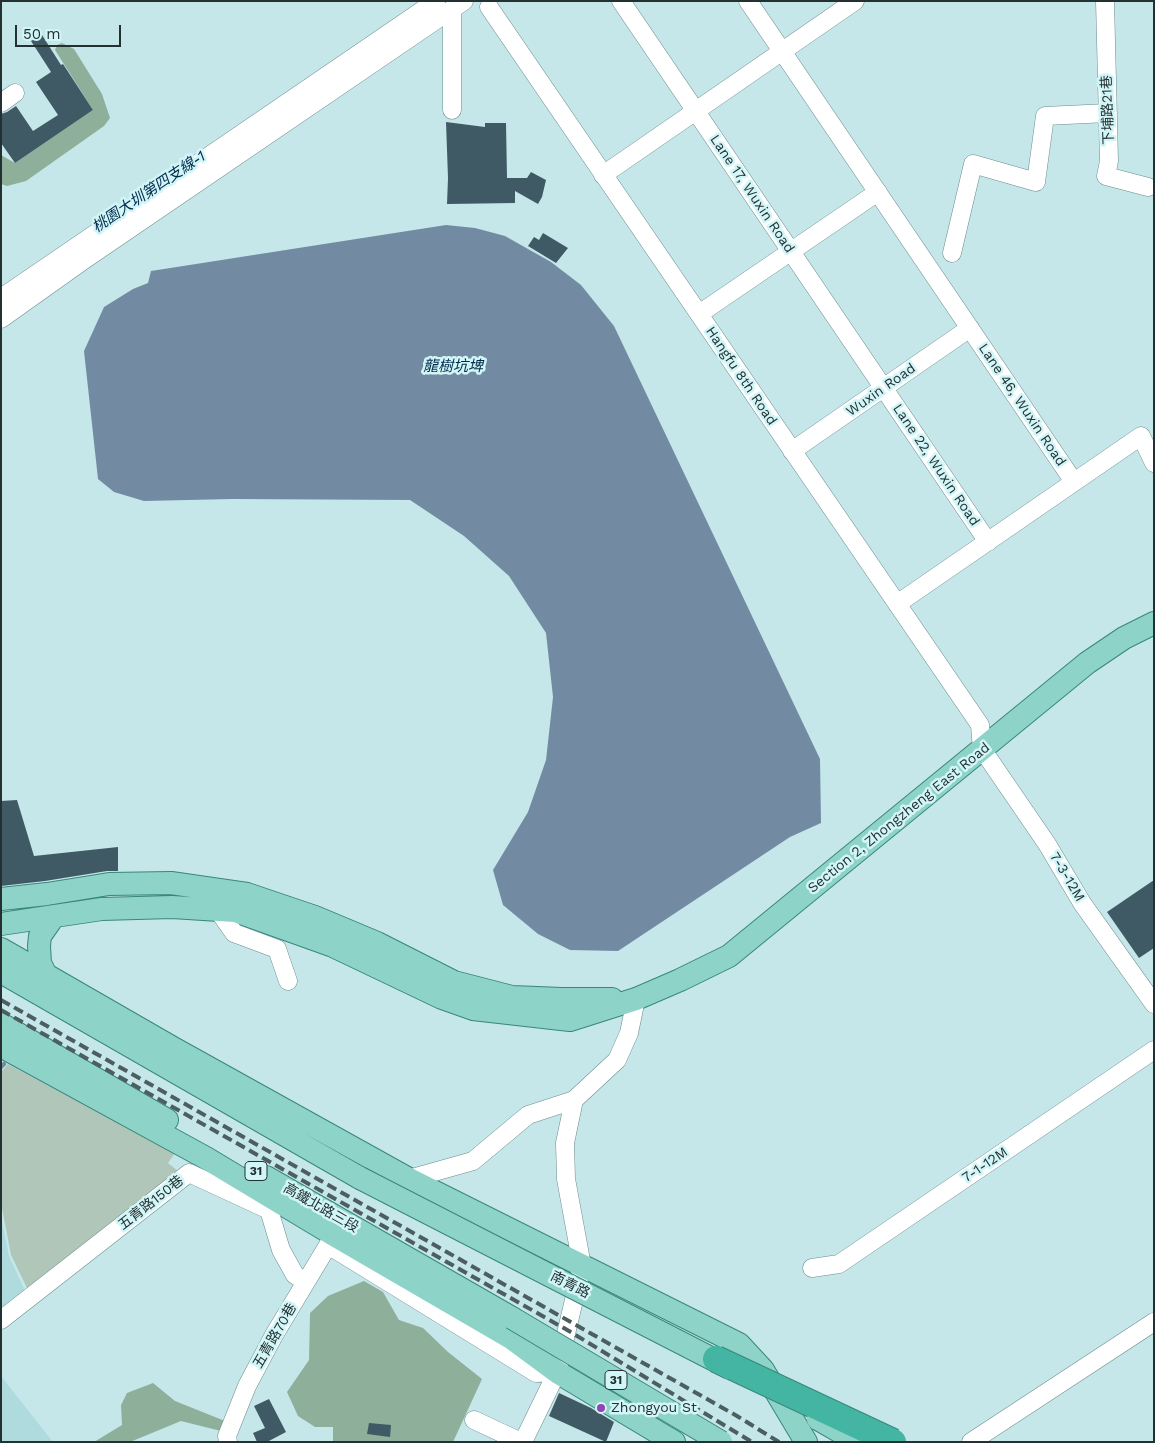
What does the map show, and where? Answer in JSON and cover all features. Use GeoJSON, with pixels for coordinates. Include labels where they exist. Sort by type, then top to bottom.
{"type":"FeatureCollection","features":[{"type":"Feature","properties":{"kind":"highway"},"geometry":{"type":"LineString","coordinates":[[716,1360],[893,1442]]}},
{"type":"Feature","properties":{"kind":"main road","name":"Section 2, Zhongzheng East Road"},"geometry":{"type":"LineString","coordinates":[[1,924],[102,909],[172,907],[247,894],[315,917],[377,943],[454,982],[512,997],[562,1000],[636,999],[729,956],[1087,664],[1124,638],[1154,623]]}},
{"type":"Feature","properties":{"kind":"main road","name":"Section 2, Zhongzheng East Road"},"geometry":{"type":"LineString","coordinates":[[1,899],[109,884],[171,883],[219,900]]}},
{"type":"Feature","properties":{"kind":"main road"},"geometry":{"type":"LineString","coordinates":[[46,975],[40,963],[40,936],[54,916]]}},
{"type":"Feature","properties":{"kind":"main road"},"geometry":{"type":"LineString","coordinates":[[1,949],[164,1043],[408,1179]]}},
{"type":"Feature","properties":{"kind":"main road","name":"南青路"},"geometry":{"type":"LineString","coordinates":[[1,972],[360,1178],[716,1360],[858,1442]]}},
{"type":"Feature","properties":{"kind":"main road","name":"高鐵北路三段"},"geometry":{"type":"LineString","coordinates":[[1,1024],[512,1318],[721,1442]]}},
{"type":"Feature","properties":{"kind":"main road","name":"高鐵北路三段"},"geometry":{"type":"LineString","coordinates":[[1,1046],[206,1158],[331,1240]]}},
{"type":"Feature","properties":{"kind":"main road","name":"南青路"},"geometry":{"type":"LineString","coordinates":[[408,1179],[739,1344],[763,1370],[806,1442]]}},
{"type":"Feature","properties":{"kind":"main road"},"geometry":{"type":"LineString","coordinates":[[331,1240],[502,1333],[557,1372],[674,1442]]}},
{"type":"Feature","properties":{"kind":"main road"},"geometry":{"type":"LineString","coordinates":[[531,1352],[565,1345]]}},
{"type":"Feature","properties":{"kind":"street"},"geometry":{"type":"LineString","coordinates":[[1,319],[316,92],[436,1]]}},
{"type":"Feature","properties":{"kind":"street","name":"Lane 17, Wuxin Road"},"geometry":{"type":"LineString","coordinates":[[621,1],[884,388]]}},
{"type":"Feature","properties":{"kind":"street","name":"Lane 46, Wuxin Road"},"geometry":{"type":"LineString","coordinates":[[748,1],[1074,482]]}},
{"type":"Feature","properties":{"kind":"street"},"geometry":{"type":"LineString","coordinates":[[603,175],[855,1]]}},
{"type":"Feature","properties":{"kind":"street","name":"下埔路21巷"},"geometry":{"type":"LineString","coordinates":[[1105,1],[1109,160],[1106,176],[1152,187]]}},
{"type":"Feature","properties":{"kind":"street"},"geometry":{"type":"LineString","coordinates":[[1,298],[316,92],[458,5]]}},
{"type":"Feature","properties":{"kind":"street"},"geometry":{"type":"LineString","coordinates":[[452,110],[458,5]]}},
{"type":"Feature","properties":{"kind":"street","name":"Hangfu 8th Road"},"geometry":{"type":"LineString","coordinates":[[488,7],[980,725],[982,749]]}},
{"type":"Feature","properties":{"kind":"street"},"geometry":{"type":"LineString","coordinates":[[952,253],[973,164],[1036,182],[1045,116],[1108,113]]}},
{"type":"Feature","properties":{"kind":"street"},"geometry":{"type":"LineString","coordinates":[[699,314],[878,192]]}},
{"type":"Feature","properties":{"kind":"street","name":"Wuxin Road"},"geometry":{"type":"LineString","coordinates":[[792,451],[970,328]]}},
{"type":"Feature","properties":{"kind":"street","name":"Lane 22, Wuxin Road"},"geometry":{"type":"LineString","coordinates":[[884,388],[988,542]]}},
{"type":"Feature","properties":{"kind":"street"},"geometry":{"type":"LineString","coordinates":[[897,604],[1141,436],[1154,463]]}},
{"type":"Feature","properties":{"kind":"street","name":"7-3-12M"},"geometry":{"type":"LineString","coordinates":[[982,749],[1047,844],[1082,904],[1154,1004]]}},
{"type":"Feature","properties":{"kind":"street"},"geometry":{"type":"LineString","coordinates":[[219,900],[234,933],[277,949],[288,981]]}},
{"type":"Feature","properties":{"kind":"street"},"geometry":{"type":"LineString","coordinates":[[408,1179],[473,1160],[528,1115],[574,1100],[617,1060],[629,1033],[636,999]]}},
{"type":"Feature","properties":{"kind":"street","name":"7-1-12M"},"geometry":{"type":"LineString","coordinates":[[812,1268],[839,1264],[1154,1050]]}},
{"type":"Feature","properties":{"kind":"street"},"geometry":{"type":"LineString","coordinates":[[474,1420],[522,1442],[557,1372],[565,1345],[582,1266],[566,1179],[565,1143],[574,1100]]}},
{"type":"Feature","properties":{"kind":"street"},"geometry":{"type":"LineString","coordinates":[[189,1173],[206,1158]]}},
{"type":"Feature","properties":{"kind":"street","name":"五青路150巷"},"geometry":{"type":"LineString","coordinates":[[1,1320],[189,1173],[269,1210],[282,1250],[296,1275],[306,1282]]}},
{"type":"Feature","properties":{"kind":"street"},"geometry":{"type":"LineString","coordinates":[[331,1240],[536,1373],[557,1372]]}},
{"type":"Feature","properties":{"kind":"street","name":"五青路70巷"},"geometry":{"type":"LineString","coordinates":[[228,1442],[227,1436],[247,1386],[274,1335],[331,1240]]}},
{"type":"Feature","properties":{"kind":"street"},"geometry":{"type":"LineString","coordinates":[[971,1442],[1154,1322]]}},
{"type":"Feature","properties":{"kind":"shaded area"},"geometry":{"type":"Polygon","coordinates":[[[1,1217],[9,1256],[26,1293],[1,1313],[1,1217]]]}},
{"type":"Feature","properties":{"kind":"shaded area"},"geometry":{"type":"Polygon","coordinates":[[[1,1376],[53,1442],[1,1442],[1,1376]]]}},
{"type":"Feature","properties":{"kind":"green space"},"geometry":{"type":"Polygon","coordinates":[[[62,43],[74,49],[102,94],[110,118],[104,126],[26,181],[7,186],[1,184],[1,155],[15,163],[93,110],[55,50],[57,45],[62,43]]]}},
{"type":"Feature","properties":{"kind":"green space"},"geometry":{"type":"Polygon","coordinates":[[[8,1064],[175,1153],[168,1163],[179,1172],[28,1290],[11,1255],[1,1203],[1,1072],[8,1064]]]}},
{"type":"Feature","properties":{"kind":"green space"},"geometry":{"type":"Polygon","coordinates":[[[364,1281],[383,1292],[399,1320],[423,1328],[448,1352],[482,1379],[453,1442],[333,1442],[333,1427],[315,1427],[298,1416],[287,1392],[309,1360],[310,1313],[328,1296],[364,1281]]]}},
{"type":"Feature","properties":{"kind":"green space"},"geometry":{"type":"Polygon","coordinates":[[[153,1383],[175,1401],[225,1421],[221,1431],[181,1421],[130,1442],[94,1442],[122,1425],[121,1405],[127,1393],[153,1383]]]}},
{"type":"Feature","properties":{"kind":"water","name":"龍樹坑埤"},"geometry":{"type":"Polygon","coordinates":[[[446,225],[475,228],[505,236],[551,262],[581,285],[614,326],[820,759],[821,823],[790,837],[618,951],[570,950],[538,934],[503,905],[493,870],[528,812],[546,760],[553,697],[546,633],[509,576],[464,536],[410,500],[232,499],[144,501],[114,492],[98,479],[84,351],[104,307],[133,289],[148,283],[151,271],[446,225]]]}},
{"type":"Feature","properties":{"kind":"building"},"geometry":{"type":"Polygon","coordinates":[[[42,35],[93,110],[15,163],[1,143],[1,114],[16,106],[33,131],[58,115],[36,82],[51,72],[31,41],[42,35]]]}},
{"type":"Feature","properties":{"kind":"building"},"geometry":{"type":"Polygon","coordinates":[[[446,122],[485,127],[485,123],[506,123],[507,178],[527,178],[531,172],[546,180],[542,197],[538,204],[515,191],[515,203],[447,204],[446,122]]]}},
{"type":"Feature","properties":{"kind":"building"},"geometry":{"type":"Polygon","coordinates":[[[543,233],[568,248],[556,263],[528,246],[534,237],[539,240],[543,233]]]}},
{"type":"Feature","properties":{"kind":"building"},"geometry":{"type":"Polygon","coordinates":[[[17,800],[34,856],[118,847],[118,871],[1,886],[1,801],[17,800]]]}},
{"type":"Feature","properties":{"kind":"building"},"geometry":{"type":"Polygon","coordinates":[[[1154,880],[1154,948],[1139,958],[1107,912],[1154,880]]]}},
{"type":"Feature","properties":{"kind":"building"},"geometry":{"type":"Polygon","coordinates":[[[559,1393],[591,1408],[614,1422],[606,1442],[549,1416],[559,1393]]]}},
{"type":"Feature","properties":{"kind":"building"},"geometry":{"type":"Polygon","coordinates":[[[269,1399],[286,1432],[267,1442],[257,1442],[253,1433],[265,1428],[254,1406],[269,1399]]]}},
{"type":"Feature","properties":{"kind":"building"},"geometry":{"type":"Polygon","coordinates":[[[369,1423],[391,1425],[390,1437],[367,1434],[369,1423]]]}},
{"type":"Feature","properties":{"kind":"waterway"},"geometry":{"type":"LineString","coordinates":[[1,1067],[4,1064]]}},
{"type":"Feature","properties":{"kind":"railway"},"geometry":{"type":"LineString","coordinates":[[1,1000],[737,1416],[779,1442]]}},
{"type":"Feature","properties":{"kind":"railway"},"geometry":{"type":"LineString","coordinates":[[1,1010],[569,1331],[752,1442]]}},
{"type":"Feature","properties":{"kind":"place","name":"Zhongyou St"},"geometry":{"type":"Point","coordinates":[601,1408]}},
{"type":"Feature","properties":{"kind":"water label","name":"桃園大圳第四支線-1"},"geometry":{"type":"Point","coordinates":[149,192]}}]}
